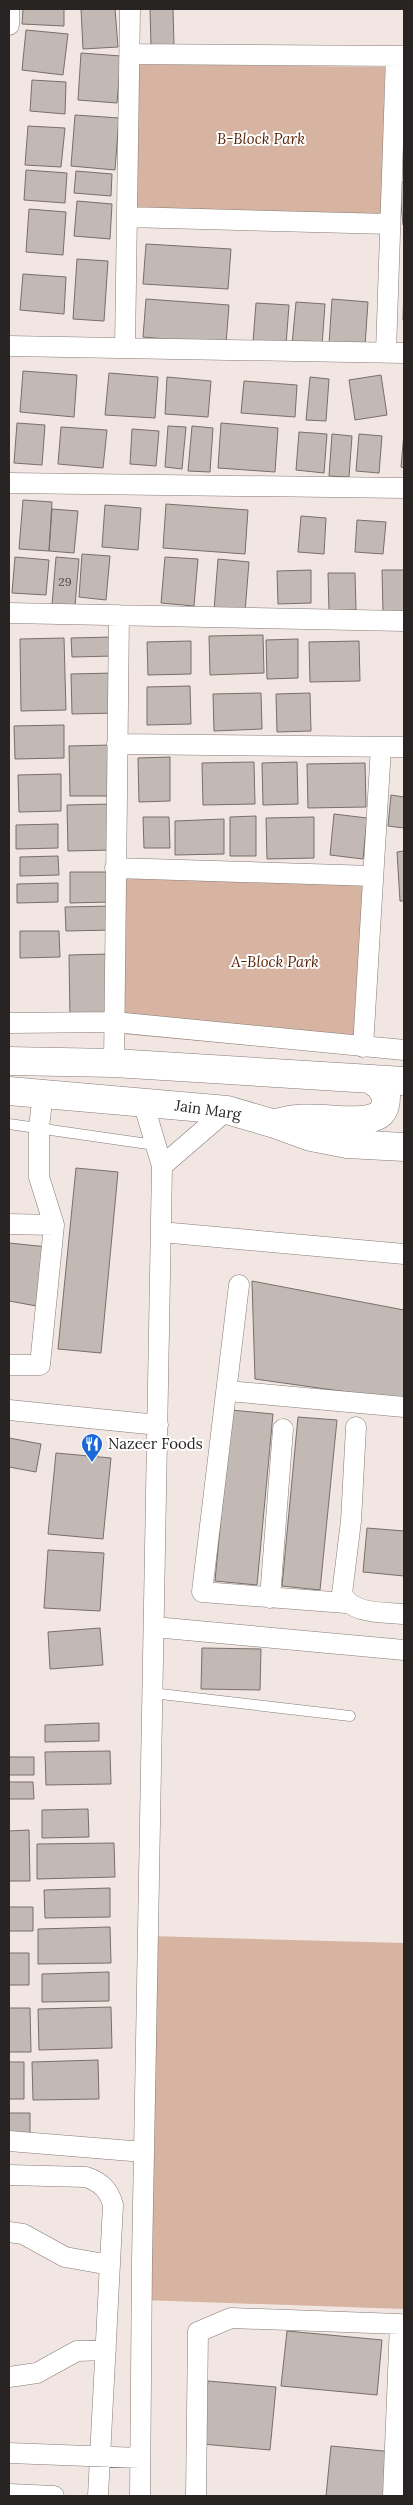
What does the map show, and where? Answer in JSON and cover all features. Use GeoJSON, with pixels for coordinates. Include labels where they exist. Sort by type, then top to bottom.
{"type":"FeatureCollection","features":[{"type":"Feature","properties":{"kind":"street"},"geometry":{"type":"LineString","coordinates":[[9,9],[9,25]]}},
{"type":"Feature","properties":{"kind":"street"},"geometry":{"type":"LineString","coordinates":[[125,348],[130,9]]}},
{"type":"Feature","properties":{"kind":"street"},"geometry":{"type":"LineString","coordinates":[[9,346],[395,352],[390,224],[400,56],[130,54]]}},
{"type":"Feature","properties":{"kind":"street"},"geometry":{"type":"LineString","coordinates":[[127,217],[390,224]]}},
{"type":"Feature","properties":{"kind":"street"},"geometry":{"type":"LineString","coordinates":[[9,483],[404,488]]}},
{"type":"Feature","properties":{"kind":"street"},"geometry":{"type":"LineString","coordinates":[[9,613],[404,621]]}},
{"type":"Feature","properties":{"kind":"street"},"geometry":{"type":"LineString","coordinates":[[114,1064],[119,615]]}},
{"type":"Feature","properties":{"kind":"street"},"geometry":{"type":"LineString","coordinates":[[117,744],[404,747]]}},
{"type":"Feature","properties":{"kind":"street"},"geometry":{"type":"LineString","coordinates":[[363,1047],[381,747]]}},
{"type":"Feature","properties":{"kind":"street"},"geometry":{"type":"LineString","coordinates":[[115,868],[372,876]]}},
{"type":"Feature","properties":{"kind":"street"},"geometry":{"type":"LineString","coordinates":[[9,1023],[114,1022],[404,1050]]}},
{"type":"Feature","properties":{"kind":"street"},"geometry":{"type":"LineString","coordinates":[[9,1061],[114,1064],[404,1081]]}},
{"type":"Feature","properties":{"kind":"street"},"geometry":{"type":"LineString","coordinates":[[275,1124],[300,1117],[358,1119],[378,1116],[384,1109],[386,1096],[380,1086],[370,1079]]}},
{"type":"Feature","properties":{"kind":"street","name":"Jain Marg"},"geometry":{"type":"LineString","coordinates":[[9,1091],[227,1110],[311,1137],[347,1144],[404,1147]]}},
{"type":"Feature","properties":{"kind":"street"},"geometry":{"type":"LineString","coordinates":[[9,1364],[40,1366],[54,1225],[39,1177],[38,1127],[43,1094]]}},
{"type":"Feature","properties":{"kind":"street"},"geometry":{"type":"LineString","coordinates":[[140,2496],[144,2152],[162,1166],[143,1102]]}},
{"type":"Feature","properties":{"kind":"street"},"geometry":{"type":"LineString","coordinates":[[162,1166],[227,1110]]}},
{"type":"Feature","properties":{"kind":"street"},"geometry":{"type":"LineString","coordinates":[[9,1224],[54,1225]]}},
{"type":"Feature","properties":{"kind":"street"},"geometry":{"type":"LineString","coordinates":[[161,1232],[404,1254]]}},
{"type":"Feature","properties":{"kind":"street"},"geometry":{"type":"LineString","coordinates":[[239,1286],[228,1391],[202,1592],[346,1603],[356,1609],[404,1614]]}},
{"type":"Feature","properties":{"kind":"street"},"geometry":{"type":"LineString","coordinates":[[228,1391],[404,1407]]}},
{"type":"Feature","properties":{"kind":"street"},"geometry":{"type":"LineString","coordinates":[[9,1410],[158,1425]]}},
{"type":"Feature","properties":{"kind":"street"},"geometry":{"type":"LineString","coordinates":[[346,1603],[342,1594],[351,1521],[356,1427]]}},
{"type":"Feature","properties":{"kind":"street"},"geometry":{"type":"LineString","coordinates":[[270,1598],[283,1429]]}},
{"type":"Feature","properties":{"kind":"street"},"geometry":{"type":"LineString","coordinates":[[154,1626],[404,1650]]}},
{"type":"Feature","properties":{"kind":"street"},"geometry":{"type":"LineString","coordinates":[[9,2141],[144,2152]]}},
{"type":"Feature","properties":{"kind":"street"},"geometry":{"type":"LineString","coordinates":[[9,2175],[86,2177],[97,2181],[110,2195],[113,2205],[98,2496]]}},
{"type":"Feature","properties":{"kind":"street"},"geometry":{"type":"LineString","coordinates":[[9,2232],[23,2234],[64,2258],[110,2265]]}},
{"type":"Feature","properties":{"kind":"street"},"geometry":{"type":"LineString","coordinates":[[196,2496],[198,2332],[231,2318],[400,2324],[393,2496]]}},
{"type":"Feature","properties":{"kind":"street"},"geometry":{"type":"LineString","coordinates":[[9,2377],[37,2373],[77,2351],[106,2350]]}},
{"type":"Feature","properties":{"kind":"street"},"geometry":{"type":"LineString","coordinates":[[9,2453],[100,2458],[140,2458]]}},
{"type":"Feature","properties":{"kind":"street"},"geometry":{"type":"LineString","coordinates":[[9,2494],[54,2496]]}},
{"type":"Feature","properties":{"kind":"lane"},"geometry":{"type":"LineString","coordinates":[[9,1124],[155,1145]]}},
{"type":"Feature","properties":{"kind":"lane"},"geometry":{"type":"LineString","coordinates":[[152,1693],[350,1716]]}},
{"type":"Feature","properties":{"kind":"green space","name":"B-Block Park"},"geometry":{"type":"Polygon","coordinates":[[[137,64],[385,67],[382,215],[136,211],[137,64]]]}},
{"type":"Feature","properties":{"kind":"green space","name":"A-Block Park"},"geometry":{"type":"Polygon","coordinates":[[[121,871],[366,880],[357,1055],[122,1034],[121,871]]]}},
{"type":"Feature","properties":{"kind":"green space"},"geometry":{"type":"Polygon","coordinates":[[[149,1936],[404,1943],[404,2309],[142,2300],[149,1936]]]}},
{"type":"Feature","properties":{"kind":"building"},"geometry":{"type":"Polygon","coordinates":[[[23,9],[64,9],[64,26],[22,24],[23,9]]]}},
{"type":"Feature","properties":{"kind":"building"},"geometry":{"type":"Polygon","coordinates":[[[81,9],[115,9],[118,47],[83,49],[81,9]]]}},
{"type":"Feature","properties":{"kind":"building"},"geometry":{"type":"Polygon","coordinates":[[[150,9],[173,9],[174,46],[151,46],[150,9]]]}},
{"type":"Feature","properties":{"kind":"building"},"geometry":{"type":"Polygon","coordinates":[[[26,30],[68,34],[63,75],[22,70],[26,30]]]}},
{"type":"Feature","properties":{"kind":"building"},"geometry":{"type":"Polygon","coordinates":[[[81,53],[121,56],[117,103],[78,100],[81,53]]]}},
{"type":"Feature","properties":{"kind":"building"},"geometry":{"type":"Polygon","coordinates":[[[32,80],[66,82],[65,114],[30,111],[32,80]]]}},
{"type":"Feature","properties":{"kind":"building"},"geometry":{"type":"Polygon","coordinates":[[[75,115],[119,118],[115,170],[71,166],[75,115]]]}},
{"type":"Feature","properties":{"kind":"building"},"geometry":{"type":"Polygon","coordinates":[[[28,126],[65,128],[61,167],[25,165],[28,126]]]}},
{"type":"Feature","properties":{"kind":"building"},"geometry":{"type":"Polygon","coordinates":[[[26,170],[67,173],[65,203],[24,200],[26,170]]]}},
{"type":"Feature","properties":{"kind":"building"},"geometry":{"type":"Polygon","coordinates":[[[76,171],[112,174],[111,196],[74,193],[76,171]]]}},
{"type":"Feature","properties":{"kind":"building"},"geometry":{"type":"Polygon","coordinates":[[[404,182],[404,224],[403,225],[399,183],[404,182]]]}},
{"type":"Feature","properties":{"kind":"building"},"geometry":{"type":"Polygon","coordinates":[[[77,201],[112,204],[110,239],[74,236],[77,201]]]}},
{"type":"Feature","properties":{"kind":"building"},"geometry":{"type":"Polygon","coordinates":[[[29,209],[66,212],[63,255],[26,252],[29,209]]]}},
{"type":"Feature","properties":{"kind":"building"},"geometry":{"type":"Polygon","coordinates":[[[146,244],[231,249],[228,289],[143,284],[146,244]]]}},
{"type":"Feature","properties":{"kind":"building"},"geometry":{"type":"Polygon","coordinates":[[[77,259],[108,261],[104,321],[73,319],[77,259]]]}},
{"type":"Feature","properties":{"kind":"building"},"geometry":{"type":"Polygon","coordinates":[[[23,274],[66,277],[64,314],[20,310],[23,274]]]}},
{"type":"Feature","properties":{"kind":"building"},"geometry":{"type":"Polygon","coordinates":[[[404,287],[404,320],[403,320],[404,287]]]}},
{"type":"Feature","properties":{"kind":"building"},"geometry":{"type":"Polygon","coordinates":[[[146,299],[229,305],[226,344],[143,337],[146,299]]]}},
{"type":"Feature","properties":{"kind":"building"},"geometry":{"type":"Polygon","coordinates":[[[332,299],[368,302],[365,346],[329,344],[332,299]]]}},
{"type":"Feature","properties":{"kind":"building"},"geometry":{"type":"Polygon","coordinates":[[[296,302],[325,304],[322,346],[292,344],[296,302]]]}},
{"type":"Feature","properties":{"kind":"building"},"geometry":{"type":"Polygon","coordinates":[[[256,303],[289,305],[286,345],[253,342],[256,303]]]}},
{"type":"Feature","properties":{"kind":"building"},"geometry":{"type":"Polygon","coordinates":[[[23,371],[77,375],[74,417],[20,412],[23,371]]]}},
{"type":"Feature","properties":{"kind":"building"},"geometry":{"type":"Polygon","coordinates":[[[109,373],[158,377],[155,418],[105,415],[109,373]]]}},
{"type":"Feature","properties":{"kind":"building"},"geometry":{"type":"Polygon","coordinates":[[[381,375],[387,415],[355,420],[349,380],[381,375]]]}},
{"type":"Feature","properties":{"kind":"building"},"geometry":{"type":"Polygon","coordinates":[[[167,377],[211,381],[208,417],[165,414],[167,377]]]}},
{"type":"Feature","properties":{"kind":"building"},"geometry":{"type":"Polygon","coordinates":[[[310,377],[329,379],[326,421],[306,420],[310,377]]]}},
{"type":"Feature","properties":{"kind":"building"},"geometry":{"type":"Polygon","coordinates":[[[244,381],[297,385],[295,417],[241,413],[244,381]]]}},
{"type":"Feature","properties":{"kind":"building"},"geometry":{"type":"Polygon","coordinates":[[[17,423],[45,425],[42,465],[14,463],[17,423]]]}},
{"type":"Feature","properties":{"kind":"building"},"geometry":{"type":"Polygon","coordinates":[[[221,423],[278,428],[275,472],[218,468],[221,423]]]}},
{"type":"Feature","properties":{"kind":"building"},"geometry":{"type":"Polygon","coordinates":[[[168,426],[186,427],[182,469],[165,467],[168,426]]]}},
{"type":"Feature","properties":{"kind":"building"},"geometry":{"type":"Polygon","coordinates":[[[192,426],[213,428],[210,472],[188,471],[192,426]]]}},
{"type":"Feature","properties":{"kind":"building"},"geometry":{"type":"Polygon","coordinates":[[[61,427],[107,430],[103,468],[58,464],[61,427]]]}},
{"type":"Feature","properties":{"kind":"building"},"geometry":{"type":"Polygon","coordinates":[[[132,429],[159,431],[156,466],[130,464],[132,429]]]}},
{"type":"Feature","properties":{"kind":"building"},"geometry":{"type":"Polygon","coordinates":[[[299,432],[327,434],[324,473],[296,470],[299,432]]]}},
{"type":"Feature","properties":{"kind":"building"},"geometry":{"type":"Polygon","coordinates":[[[404,433],[404,468],[401,467],[404,433]]]}},
{"type":"Feature","properties":{"kind":"building"},"geometry":{"type":"Polygon","coordinates":[[[332,434],[352,436],[349,477],[329,476],[332,434]]]}},
{"type":"Feature","properties":{"kind":"building"},"geometry":{"type":"Polygon","coordinates":[[[359,434],[382,436],[379,473],[356,471],[359,434]]]}},
{"type":"Feature","properties":{"kind":"building"},"geometry":{"type":"Polygon","coordinates":[[[23,500],[52,502],[49,551],[19,549],[23,500]]]}},
{"type":"Feature","properties":{"kind":"building"},"geometry":{"type":"Polygon","coordinates":[[[166,504],[248,510],[245,554],[163,548],[166,504]]]}},
{"type":"Feature","properties":{"kind":"building"},"geometry":{"type":"Polygon","coordinates":[[[105,505],[141,508],[138,550],[102,547],[105,505]]]}},
{"type":"Feature","properties":{"kind":"building"},"geometry":{"type":"Polygon","coordinates":[[[52,509],[78,511],[74,553],[49,551],[52,509]]]}},
{"type":"Feature","properties":{"kind":"building"},"geometry":{"type":"Polygon","coordinates":[[[301,516],[326,518],[324,554],[298,552],[301,516]]]}},
{"type":"Feature","properties":{"kind":"building"},"geometry":{"type":"Polygon","coordinates":[[[357,520],[386,522],[383,554],[355,552],[357,520]]]}},
{"type":"Feature","properties":{"kind":"building"},"geometry":{"type":"Polygon","coordinates":[[[82,554],[110,556],[106,600],[79,597],[82,554]]]}},
{"type":"Feature","properties":{"kind":"building"},"geometry":{"type":"Polygon","coordinates":[[[15,557],[49,560],[46,595],[12,593],[15,557]]]}},
{"type":"Feature","properties":{"kind":"building"},"geometry":{"type":"Polygon","coordinates":[[[56,557],[79,559],[75,606],[52,605],[56,557]]]}},
{"type":"Feature","properties":{"kind":"building"},"geometry":{"type":"Polygon","coordinates":[[[165,557],[198,559],[194,606],[161,603],[165,557]]]}},
{"type":"Feature","properties":{"kind":"building"},"geometry":{"type":"Polygon","coordinates":[[[218,559],[249,562],[245,612],[214,610],[218,559]]]}},
{"type":"Feature","properties":{"kind":"building"},"geometry":{"type":"Polygon","coordinates":[[[311,570],[311,603],[278,604],[277,571],[311,570]]]}},
{"type":"Feature","properties":{"kind":"building"},"geometry":{"type":"Polygon","coordinates":[[[382,570],[404,570],[404,612],[383,613],[382,570]]]}},
{"type":"Feature","properties":{"kind":"building"},"geometry":{"type":"Polygon","coordinates":[[[328,573],[355,573],[356,610],[329,610],[328,573]]]}},
{"type":"Feature","properties":{"kind":"building"},"geometry":{"type":"Polygon","coordinates":[[[263,635],[264,673],[210,675],[209,636],[263,635]]]}},
{"type":"Feature","properties":{"kind":"building"},"geometry":{"type":"Polygon","coordinates":[[[113,637],[114,656],[72,657],[71,638],[113,637]]]}},
{"type":"Feature","properties":{"kind":"building"},"geometry":{"type":"Polygon","coordinates":[[[64,638],[66,710],[21,711],[20,639],[64,638]]]}},
{"type":"Feature","properties":{"kind":"building"},"geometry":{"type":"Polygon","coordinates":[[[298,639],[298,678],[267,679],[266,640],[298,639]]]}},
{"type":"Feature","properties":{"kind":"building"},"geometry":{"type":"Polygon","coordinates":[[[191,641],[191,674],[148,675],[147,642],[191,641]]]}},
{"type":"Feature","properties":{"kind":"building"},"geometry":{"type":"Polygon","coordinates":[[[359,641],[360,681],[310,682],[309,642],[359,641]]]}},
{"type":"Feature","properties":{"kind":"building"},"geometry":{"type":"Polygon","coordinates":[[[115,673],[116,713],[72,714],[71,674],[115,673]]]}},
{"type":"Feature","properties":{"kind":"building"},"geometry":{"type":"Polygon","coordinates":[[[190,686],[191,724],[147,725],[147,687],[190,686]]]}},
{"type":"Feature","properties":{"kind":"building"},"geometry":{"type":"Polygon","coordinates":[[[261,693],[262,729],[214,731],[213,694],[261,693]]]}},
{"type":"Feature","properties":{"kind":"building"},"geometry":{"type":"Polygon","coordinates":[[[310,693],[311,731],[277,732],[276,694],[310,693]]]}},
{"type":"Feature","properties":{"kind":"building"},"geometry":{"type":"Polygon","coordinates":[[[64,725],[64,758],[15,759],[14,726],[64,725]]]}},
{"type":"Feature","properties":{"kind":"building"},"geometry":{"type":"Polygon","coordinates":[[[112,745],[113,796],[70,796],[69,746],[112,745]]]}},
{"type":"Feature","properties":{"kind":"building"},"geometry":{"type":"Polygon","coordinates":[[[170,757],[170,801],[139,802],[138,758],[170,757]]]}},
{"type":"Feature","properties":{"kind":"building"},"geometry":{"type":"Polygon","coordinates":[[[254,762],[255,804],[203,805],[202,763],[254,762]]]}},
{"type":"Feature","properties":{"kind":"building"},"geometry":{"type":"Polygon","coordinates":[[[297,762],[298,804],[263,805],[262,763],[297,762]]]}},
{"type":"Feature","properties":{"kind":"building"},"geometry":{"type":"Polygon","coordinates":[[[365,763],[366,807],[308,808],[307,764],[365,763]]]}},
{"type":"Feature","properties":{"kind":"building"},"geometry":{"type":"Polygon","coordinates":[[[61,774],[61,811],[19,812],[18,775],[61,774]]]}},
{"type":"Feature","properties":{"kind":"building"},"geometry":{"type":"Polygon","coordinates":[[[391,795],[404,797],[404,828],[388,826],[391,795]]]}},
{"type":"Feature","properties":{"kind":"building"},"geometry":{"type":"Polygon","coordinates":[[[112,804],[113,850],[68,851],[67,805],[112,804]]]}},
{"type":"Feature","properties":{"kind":"building"},"geometry":{"type":"Polygon","coordinates":[[[334,814],[367,818],[363,859],[330,855],[334,814]]]}},
{"type":"Feature","properties":{"kind":"building"},"geometry":{"type":"Polygon","coordinates":[[[256,816],[256,856],[230,856],[230,817],[256,816]]]}},
{"type":"Feature","properties":{"kind":"building"},"geometry":{"type":"Polygon","coordinates":[[[143,817],[169,817],[170,848],[144,848],[143,817]]]}},
{"type":"Feature","properties":{"kind":"building"},"geometry":{"type":"Polygon","coordinates":[[[314,817],[314,858],[267,859],[266,818],[314,817]]]}},
{"type":"Feature","properties":{"kind":"building"},"geometry":{"type":"Polygon","coordinates":[[[224,819],[224,854],[175,855],[175,821],[224,819]]]}},
{"type":"Feature","properties":{"kind":"building"},"geometry":{"type":"Polygon","coordinates":[[[58,824],[58,848],[16,849],[16,825],[58,824]]]}},
{"type":"Feature","properties":{"kind":"building"},"geometry":{"type":"Polygon","coordinates":[[[404,851],[404,901],[400,901],[397,852],[404,851]]]}},
{"type":"Feature","properties":{"kind":"building"},"geometry":{"type":"Polygon","coordinates":[[[58,856],[59,875],[20,876],[20,857],[58,856]]]}},
{"type":"Feature","properties":{"kind":"building"},"geometry":{"type":"Polygon","coordinates":[[[70,872],[108,872],[109,902],[70,903],[70,872]]]}},
{"type":"Feature","properties":{"kind":"building"},"geometry":{"type":"Polygon","coordinates":[[[58,883],[58,902],[17,903],[17,884],[58,883]]]}},
{"type":"Feature","properties":{"kind":"building"},"geometry":{"type":"Polygon","coordinates":[[[113,906],[113,930],[66,931],[65,907],[113,906]]]}},
{"type":"Feature","properties":{"kind":"building"},"geometry":{"type":"Polygon","coordinates":[[[20,931],[59,931],[60,957],[20,958],[20,931]]]}},
{"type":"Feature","properties":{"kind":"building"},"geometry":{"type":"Polygon","coordinates":[[[110,954],[111,1019],[70,1019],[69,955],[110,954]]]}},
{"type":"Feature","properties":{"kind":"building"},"geometry":{"type":"Polygon","coordinates":[[[76,1168],[118,1172],[101,1353],[58,1349],[76,1168]]]}},
{"type":"Feature","properties":{"kind":"building"},"geometry":{"type":"Polygon","coordinates":[[[9,1243],[48,1247],[42,1307],[9,1301],[9,1243]]]}},
{"type":"Feature","properties":{"kind":"building"},"geometry":{"type":"Polygon","coordinates":[[[252,1281],[404,1310],[404,1400],[255,1379],[252,1281]]]}},
{"type":"Feature","properties":{"kind":"building"},"geometry":{"type":"Polygon","coordinates":[[[231,1410],[273,1414],[257,1585],[215,1581],[231,1410]]]}},
{"type":"Feature","properties":{"kind":"building"},"geometry":{"type":"Polygon","coordinates":[[[298,1417],[337,1420],[320,1590],[282,1586],[298,1417]]]}},
{"type":"Feature","properties":{"kind":"building"},"geometry":{"type":"Polygon","coordinates":[[[9,1438],[41,1444],[36,1472],[9,1467],[9,1438]]]}},
{"type":"Feature","properties":{"kind":"building"},"geometry":{"type":"Polygon","coordinates":[[[56,1453],[111,1458],[103,1539],[48,1534],[56,1453]]]}},
{"type":"Feature","properties":{"kind":"building"},"geometry":{"type":"Polygon","coordinates":[[[367,1528],[404,1531],[404,1576],[363,1572],[367,1528]]]}},
{"type":"Feature","properties":{"kind":"building"},"geometry":{"type":"Polygon","coordinates":[[[48,1550],[104,1553],[100,1611],[44,1608],[48,1550]]]}},
{"type":"Feature","properties":{"kind":"building"},"geometry":{"type":"Polygon","coordinates":[[[100,1628],[103,1665],[50,1669],[48,1632],[100,1628]]]}},
{"type":"Feature","properties":{"kind":"building"},"geometry":{"type":"Polygon","coordinates":[[[202,1648],[261,1649],[260,1690],[201,1689],[202,1648]]]}},
{"type":"Feature","properties":{"kind":"building"},"geometry":{"type":"Polygon","coordinates":[[[99,1723],[99,1741],[45,1742],[45,1725],[99,1723]]]}},
{"type":"Feature","properties":{"kind":"building"},"geometry":{"type":"Polygon","coordinates":[[[110,1751],[111,1784],[46,1785],[45,1752],[110,1751]]]}},
{"type":"Feature","properties":{"kind":"building"},"geometry":{"type":"Polygon","coordinates":[[[9,1757],[34,1757],[34,1775],[9,1775],[9,1757]]]}},
{"type":"Feature","properties":{"kind":"building"},"geometry":{"type":"Polygon","coordinates":[[[9,1782],[33,1782],[34,1799],[9,1799],[9,1782]]]}},
{"type":"Feature","properties":{"kind":"building"},"geometry":{"type":"Polygon","coordinates":[[[88,1809],[89,1837],[42,1838],[42,1810],[88,1809]]]}},
{"type":"Feature","properties":{"kind":"building"},"geometry":{"type":"Polygon","coordinates":[[[29,1830],[30,1881],[9,1881],[9,1831],[29,1830]]]}},
{"type":"Feature","properties":{"kind":"building"},"geometry":{"type":"Polygon","coordinates":[[[114,1843],[115,1877],[37,1879],[37,1844],[114,1843]]]}},
{"type":"Feature","properties":{"kind":"building"},"geometry":{"type":"Polygon","coordinates":[[[110,1888],[110,1917],[45,1918],[44,1890],[110,1888]]]}},
{"type":"Feature","properties":{"kind":"building"},"geometry":{"type":"Polygon","coordinates":[[[9,1907],[33,1907],[33,1931],[9,1931],[9,1907]]]}},
{"type":"Feature","properties":{"kind":"building"},"geometry":{"type":"Polygon","coordinates":[[[110,1927],[111,1963],[38,1964],[38,1929],[110,1927]]]}},
{"type":"Feature","properties":{"kind":"building"},"geometry":{"type":"Polygon","coordinates":[[[9,1953],[29,1953],[29,1985],[9,1985],[9,1953]]]}},
{"type":"Feature","properties":{"kind":"building"},"geometry":{"type":"Polygon","coordinates":[[[109,1972],[109,2001],[42,2002],[42,1974],[109,1972]]]}},
{"type":"Feature","properties":{"kind":"building"},"geometry":{"type":"Polygon","coordinates":[[[111,2007],[112,2048],[39,2050],[38,2009],[111,2007]]]}},
{"type":"Feature","properties":{"kind":"building"},"geometry":{"type":"Polygon","coordinates":[[[9,2008],[30,2008],[31,2052],[9,2052],[9,2008]]]}},
{"type":"Feature","properties":{"kind":"building"},"geometry":{"type":"Polygon","coordinates":[[[98,2060],[99,2099],[33,2100],[32,2062],[98,2060]]]}},
{"type":"Feature","properties":{"kind":"building"},"geometry":{"type":"Polygon","coordinates":[[[9,2062],[24,2062],[24,2099],[9,2099],[9,2062]]]}},
{"type":"Feature","properties":{"kind":"building"},"geometry":{"type":"Polygon","coordinates":[[[9,2113],[30,2113],[30,2135],[9,2136],[9,2113]]]}},
{"type":"Feature","properties":{"kind":"building"},"geometry":{"type":"Polygon","coordinates":[[[287,2331],[382,2340],[377,2395],[281,2386],[287,2331]]]}},
{"type":"Feature","properties":{"kind":"building"},"geometry":{"type":"Polygon","coordinates":[[[208,2381],[276,2387],[270,2450],[202,2444],[208,2381]]]}},
{"type":"Feature","properties":{"kind":"building"},"geometry":{"type":"Polygon","coordinates":[[[331,2446],[394,2452],[390,2496],[326,2496],[331,2446]]]}},
{"type":"Feature","properties":{"kind":"place","name":"Nazeer Foods"},"geometry":{"type":"Point","coordinates":[92,1463]}}]}
